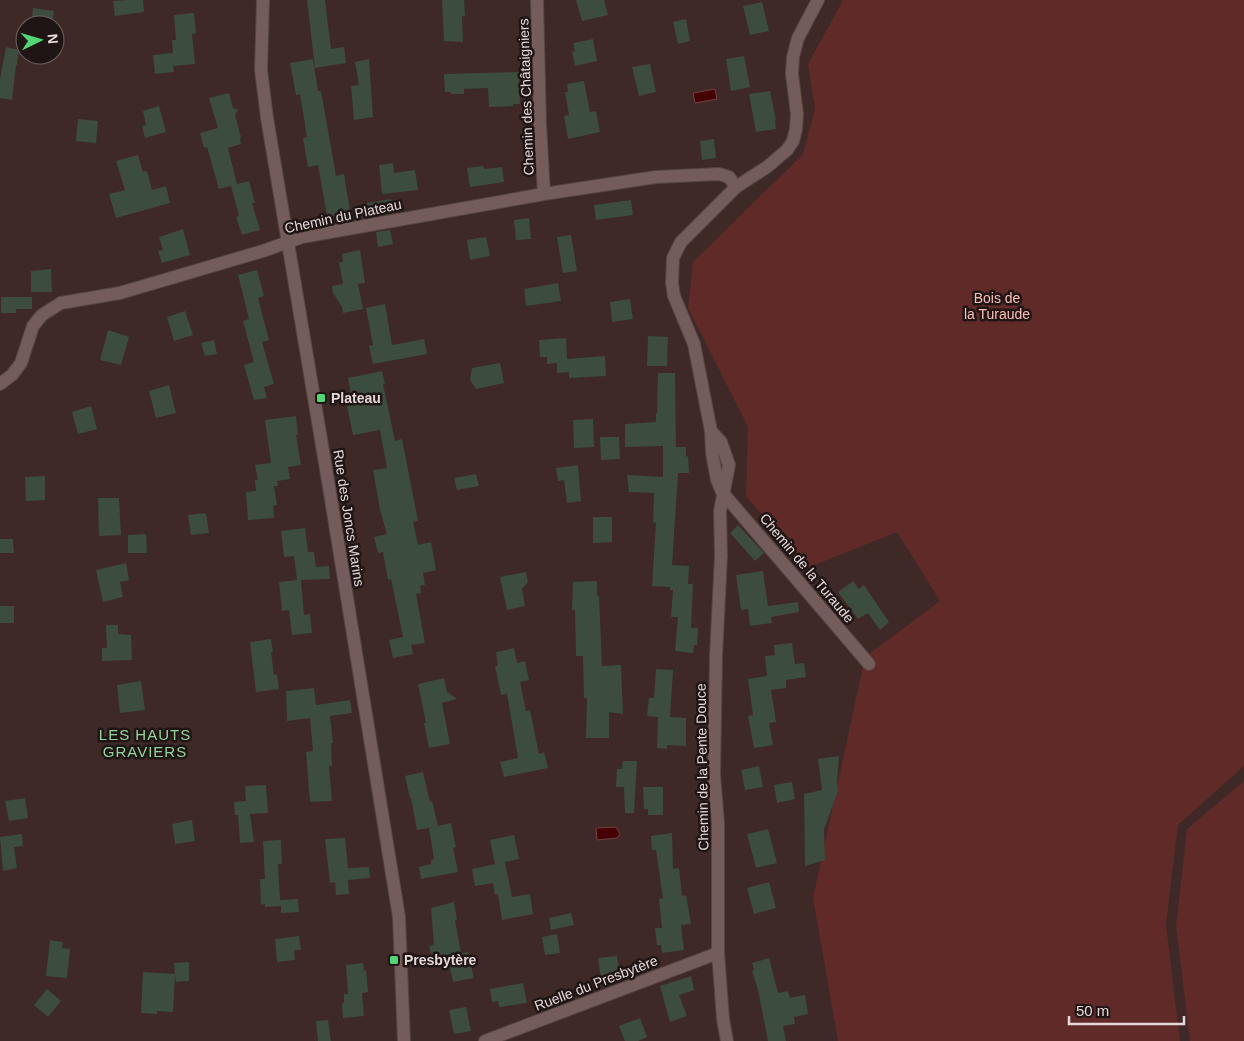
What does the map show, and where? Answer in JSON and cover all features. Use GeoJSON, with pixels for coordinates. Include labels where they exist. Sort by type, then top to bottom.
{"type":"FeatureCollection","features":[{"type":"Feature","properties":{"kind":"street","name":"Rue des Joncs Marins"},"geometry":{"type":"LineString","coordinates":[[264,0],[260,70],[399,917],[404,1041]]}},
{"type":"Feature","properties":{"kind":"street","name":"Chemin des Châtaigniers"},"geometry":{"type":"LineString","coordinates":[[537,0],[544,194]]}},
{"type":"Feature","properties":{"kind":"street","name":"Chemin de la Turaude"},"geometry":{"type":"LineString","coordinates":[[818,0],[798,38],[793,57],[792,74],[797,114],[793,141],[767,167],[736,187],[681,242],[673,258],[671,273],[674,296],[694,344],[712,431],[712,453],[717,480],[722,492],[869,664]]}},
{"type":"Feature","properties":{"kind":"street","name":"Chemin du Plateau"},"geometry":{"type":"LineString","coordinates":[[0,384],[12,375],[21,363],[33,326],[42,316],[61,303],[120,293],[198,271],[302,237],[544,194],[656,177],[719,174],[729,177],[736,187]]}},
{"type":"Feature","properties":{"kind":"street","name":"Chemin de la Pente Douce"},"geometry":{"type":"LineString","coordinates":[[722,492],[714,775],[718,823],[718,953],[723,1019],[727,1041]]}},
{"type":"Feature","properties":{"kind":"street","name":"Ruelle du Presbytère"},"geometry":{"type":"LineString","coordinates":[[485,1041],[718,953]]}},
{"type":"Feature","properties":{"kind":"green space","name":"Bois de la Turaude"},"geometry":{"type":"Polygon","coordinates":[[[843,0],[1244,0],[1244,766],[1178,825],[1166,925],[1180,1041],[838,1041],[813,898],[865,657],[940,601],[897,532],[807,568],[746,496],[748,427],[688,308],[693,262],[803,154],[815,109],[808,64],[843,0]]]}},
{"type":"Feature","properties":{"kind":"green space"},"geometry":{"type":"Polygon","coordinates":[[[1244,781],[1244,1041],[1190,1041],[1176,926],[1187,829],[1244,781]]]}},
{"type":"Feature","properties":{"kind":"shaded area"},"geometry":{"type":"Polygon","coordinates":[[[715,89],[717,99],[695,103],[693,93],[715,89]]]}},
{"type":"Feature","properties":{"kind":"shaded area"},"geometry":{"type":"Polygon","coordinates":[[[616,827],[620,834],[617,838],[597,840],[596,828],[616,827]]]}},
{"type":"Feature","properties":{"kind":"building"},"geometry":{"type":"Polygon","coordinates":[[[143,0],[144,12],[115,16],[113,1],[143,0]]]}},
{"type":"Feature","properties":{"kind":"building"},"geometry":{"type":"Polygon","coordinates":[[[307,0],[325,0],[331,49],[344,47],[346,63],[315,68],[307,0]]]}},
{"type":"Feature","properties":{"kind":"building"},"geometry":{"type":"Polygon","coordinates":[[[442,0],[464,0],[465,16],[462,16],[463,42],[444,41],[442,0]]]}},
{"type":"Feature","properties":{"kind":"building"},"geometry":{"type":"Polygon","coordinates":[[[576,0],[604,0],[608,15],[582,21],[576,0]]]}},
{"type":"Feature","properties":{"kind":"building"},"geometry":{"type":"Polygon","coordinates":[[[762,2],[769,31],[750,35],[743,6],[762,2]]]}},
{"type":"Feature","properties":{"kind":"building"},"geometry":{"type":"Polygon","coordinates":[[[33,8],[54,11],[53,15],[32,15],[33,8]]]}},
{"type":"Feature","properties":{"kind":"building"},"geometry":{"type":"Polygon","coordinates":[[[194,13],[196,33],[192,34],[195,64],[173,66],[174,72],[155,74],[153,55],[173,53],[172,40],[176,40],[174,15],[194,13]]]}},
{"type":"Feature","properties":{"kind":"building"},"geometry":{"type":"Polygon","coordinates":[[[686,19],[690,41],[678,44],[673,22],[686,19]]]}},
{"type":"Feature","properties":{"kind":"building"},"geometry":{"type":"Polygon","coordinates":[[[593,39],[597,61],[575,66],[572,52],[575,51],[573,43],[593,39]]]}},
{"type":"Feature","properties":{"kind":"building"},"geometry":{"type":"Polygon","coordinates":[[[6,47],[15,49],[16,65],[12,100],[0,98],[0,79],[6,47]]]}},
{"type":"Feature","properties":{"kind":"building"},"geometry":{"type":"Polygon","coordinates":[[[744,56],[750,87],[731,91],[726,59],[744,56]]]}},
{"type":"Feature","properties":{"kind":"building"},"geometry":{"type":"Polygon","coordinates":[[[313,59],[318,91],[321,91],[336,176],[344,174],[351,217],[328,221],[318,165],[308,167],[303,138],[307,137],[300,94],[296,95],[290,63],[313,59]]]}},
{"type":"Feature","properties":{"kind":"building"},"geometry":{"type":"Polygon","coordinates":[[[369,59],[373,117],[354,120],[351,86],[359,85],[355,62],[369,59]]]}},
{"type":"Feature","properties":{"kind":"building"},"geometry":{"type":"Polygon","coordinates":[[[650,64],[656,92],[639,96],[632,67],[650,64]]]}},
{"type":"Feature","properties":{"kind":"building"},"geometry":{"type":"Polygon","coordinates":[[[519,72],[520,104],[513,104],[513,106],[489,107],[488,88],[464,89],[464,94],[445,92],[444,74],[519,72]]]}},
{"type":"Feature","properties":{"kind":"building"},"geometry":{"type":"Polygon","coordinates":[[[584,81],[590,112],[596,111],[600,132],[568,139],[564,116],[569,115],[565,92],[568,92],[567,84],[584,81]]]}},
{"type":"Feature","properties":{"kind":"building"},"geometry":{"type":"Polygon","coordinates":[[[770,91],[776,129],[756,132],[749,94],[770,91]]]}},
{"type":"Feature","properties":{"kind":"building"},"geometry":{"type":"Polygon","coordinates":[[[229,93],[233,108],[238,110],[235,115],[241,144],[228,148],[237,184],[249,181],[255,203],[252,203],[260,230],[242,235],[236,217],[239,216],[231,186],[219,189],[207,147],[204,148],[200,133],[218,128],[209,98],[229,93]]]}},
{"type":"Feature","properties":{"kind":"building"},"geometry":{"type":"Polygon","coordinates":[[[159,106],[166,132],[145,138],[142,126],[146,125],[143,111],[159,106]]]}},
{"type":"Feature","properties":{"kind":"building"},"geometry":{"type":"Polygon","coordinates":[[[78,119],[98,121],[96,143],[76,141],[78,119]]]}},
{"type":"Feature","properties":{"kind":"building"},"geometry":{"type":"Polygon","coordinates":[[[714,139],[716,158],[702,160],[700,141],[714,139]]]}},
{"type":"Feature","properties":{"kind":"building"},"geometry":{"type":"Polygon","coordinates":[[[138,155],[143,172],[147,171],[152,190],[166,186],[170,203],[116,218],[109,194],[125,190],[116,161],[138,155]]]}},
{"type":"Feature","properties":{"kind":"building"},"geometry":{"type":"Polygon","coordinates":[[[393,163],[394,173],[415,170],[418,190],[382,194],[379,165],[393,163]]]}},
{"type":"Feature","properties":{"kind":"building"},"geometry":{"type":"Polygon","coordinates":[[[483,166],[484,169],[502,167],[504,182],[470,187],[467,168],[483,166]]]}},
{"type":"Feature","properties":{"kind":"building"},"geometry":{"type":"Polygon","coordinates":[[[391,199],[393,211],[387,212],[387,214],[368,215],[367,203],[391,199]]]}},
{"type":"Feature","properties":{"kind":"building"},"geometry":{"type":"Polygon","coordinates":[[[631,200],[633,215],[596,220],[594,205],[631,200]]]}},
{"type":"Feature","properties":{"kind":"building"},"geometry":{"type":"Polygon","coordinates":[[[529,218],[531,239],[516,240],[514,220],[529,218]]]}},
{"type":"Feature","properties":{"kind":"building"},"geometry":{"type":"Polygon","coordinates":[[[183,229],[190,255],[162,263],[158,251],[163,250],[159,237],[183,229]]]}},
{"type":"Feature","properties":{"kind":"building"},"geometry":{"type":"Polygon","coordinates":[[[390,230],[393,244],[378,247],[376,232],[390,230]]]}},
{"type":"Feature","properties":{"kind":"building"},"geometry":{"type":"Polygon","coordinates":[[[571,235],[577,271],[563,273],[557,237],[571,235]]]}},
{"type":"Feature","properties":{"kind":"building"},"geometry":{"type":"Polygon","coordinates":[[[486,237],[490,256],[470,260],[467,240],[486,237]]]}},
{"type":"Feature","properties":{"kind":"building"},"geometry":{"type":"Polygon","coordinates":[[[360,250],[365,283],[358,284],[363,309],[343,313],[342,307],[333,293],[332,286],[343,284],[339,262],[343,262],[342,254],[360,250]]]}},
{"type":"Feature","properties":{"kind":"building"},"geometry":{"type":"Polygon","coordinates":[[[51,269],[52,292],[31,292],[31,271],[51,269]]]}},
{"type":"Feature","properties":{"kind":"building"},"geometry":{"type":"Polygon","coordinates":[[[257,270],[264,296],[258,298],[269,340],[262,342],[274,384],[264,387],[267,398],[254,400],[244,365],[254,362],[243,321],[249,319],[238,275],[257,270]]]}},
{"type":"Feature","properties":{"kind":"building"},"geometry":{"type":"Polygon","coordinates":[[[558,283],[561,301],[526,306],[524,289],[558,283]]]}},
{"type":"Feature","properties":{"kind":"building"},"geometry":{"type":"Polygon","coordinates":[[[1,297],[32,297],[32,309],[16,309],[16,313],[1,313],[1,297]]]}},
{"type":"Feature","properties":{"kind":"building"},"geometry":{"type":"Polygon","coordinates":[[[630,299],[633,319],[612,322],[610,302],[630,299]]]}},
{"type":"Feature","properties":{"kind":"building"},"geometry":{"type":"Polygon","coordinates":[[[385,304],[392,345],[424,339],[427,354],[373,364],[369,346],[373,345],[366,308],[385,304]]]}},
{"type":"Feature","properties":{"kind":"building"},"geometry":{"type":"Polygon","coordinates":[[[185,311],[193,335],[174,341],[167,317],[185,311]]]}},
{"type":"Feature","properties":{"kind":"building"},"geometry":{"type":"Polygon","coordinates":[[[108,330],[129,337],[121,365],[100,360],[108,330]]]}},
{"type":"Feature","properties":{"kind":"building"},"geometry":{"type":"Polygon","coordinates":[[[648,336],[668,337],[667,366],[647,366],[648,336]]]}},
{"type":"Feature","properties":{"kind":"building"},"geometry":{"type":"Polygon","coordinates":[[[566,338],[567,359],[605,356],[606,376],[569,378],[569,372],[557,373],[557,363],[547,364],[547,357],[540,357],[539,340],[566,338]]]}},
{"type":"Feature","properties":{"kind":"building"},"geometry":{"type":"Polygon","coordinates":[[[214,340],[217,354],[205,356],[201,343],[214,340]]]}},
{"type":"Feature","properties":{"kind":"building"},"geometry":{"type":"Polygon","coordinates":[[[500,363],[504,383],[476,389],[470,380],[472,368],[500,363]]]}},
{"type":"Feature","properties":{"kind":"building"},"geometry":{"type":"Polygon","coordinates":[[[382,371],[395,441],[402,439],[418,521],[413,522],[418,545],[431,542],[436,570],[423,573],[425,585],[420,586],[421,593],[416,594],[425,643],[411,645],[413,654],[393,658],[389,640],[403,637],[391,579],[388,580],[383,552],[378,553],[374,537],[387,534],[380,510],[373,470],[387,468],[380,430],[353,435],[347,406],[353,405],[348,378],[382,371]]]}},
{"type":"Feature","properties":{"kind":"building"},"geometry":{"type":"Polygon","coordinates":[[[658,373],[675,373],[676,447],[686,447],[686,457],[688,456],[689,473],[678,473],[672,565],[689,566],[688,584],[693,584],[691,628],[698,628],[697,645],[694,645],[693,653],[675,651],[678,617],[671,617],[673,590],[670,590],[670,587],[652,586],[656,523],[653,522],[654,493],[629,492],[627,475],[663,477],[663,446],[625,447],[625,424],[656,422],[658,373]]]}},
{"type":"Feature","properties":{"kind":"building"},"geometry":{"type":"Polygon","coordinates":[[[169,385],[176,413],[156,418],[149,391],[169,385]]]}},
{"type":"Feature","properties":{"kind":"building"},"geometry":{"type":"Polygon","coordinates":[[[91,406],[97,429],[78,434],[72,412],[91,406]]]}},
{"type":"Feature","properties":{"kind":"building"},"geometry":{"type":"Polygon","coordinates":[[[296,416],[298,435],[296,435],[301,465],[288,467],[290,479],[277,481],[278,486],[274,486],[277,505],[273,506],[274,518],[248,520],[246,492],[256,491],[255,480],[258,480],[255,465],[271,463],[265,420],[296,416]]]}},
{"type":"Feature","properties":{"kind":"building"},"geometry":{"type":"Polygon","coordinates":[[[593,419],[594,447],[574,448],[573,420],[593,419]]]}},
{"type":"Feature","properties":{"kind":"building"},"geometry":{"type":"Polygon","coordinates":[[[600,437],[619,437],[620,459],[601,460],[600,437]]]}},
{"type":"Feature","properties":{"kind":"building"},"geometry":{"type":"Polygon","coordinates":[[[578,465],[581,501],[567,503],[564,480],[558,481],[556,468],[578,465]]]}},
{"type":"Feature","properties":{"kind":"building"},"geometry":{"type":"Polygon","coordinates":[[[476,474],[479,486],[457,490],[454,478],[476,474]]]}},
{"type":"Feature","properties":{"kind":"building"},"geometry":{"type":"Polygon","coordinates":[[[45,476],[45,500],[26,501],[25,477],[45,476]]]}},
{"type":"Feature","properties":{"kind":"building"},"geometry":{"type":"Polygon","coordinates":[[[98,498],[119,498],[121,535],[99,536],[98,498]]]}},
{"type":"Feature","properties":{"kind":"building"},"geometry":{"type":"Polygon","coordinates":[[[206,513],[209,533],[191,535],[188,515],[206,513]]]}},
{"type":"Feature","properties":{"kind":"building"},"geometry":{"type":"Polygon","coordinates":[[[593,517],[612,517],[612,542],[593,543],[593,517]]]}},
{"type":"Feature","properties":{"kind":"building"},"geometry":{"type":"Polygon","coordinates":[[[738,525],[764,553],[755,561],[730,533],[738,525]]]}},
{"type":"Feature","properties":{"kind":"building"},"geometry":{"type":"Polygon","coordinates":[[[305,528],[308,552],[314,552],[316,567],[329,566],[330,579],[301,580],[304,615],[310,614],[312,633],[292,635],[289,610],[282,611],[279,582],[297,580],[294,556],[284,557],[281,531],[305,528]]]}},
{"type":"Feature","properties":{"kind":"building"},"geometry":{"type":"Polygon","coordinates":[[[146,534],[147,553],[128,553],[128,535],[146,534]]]}},
{"type":"Feature","properties":{"kind":"building"},"geometry":{"type":"Polygon","coordinates":[[[0,539],[13,539],[14,553],[0,553],[0,539]]]}},
{"type":"Feature","properties":{"kind":"building"},"geometry":{"type":"Polygon","coordinates":[[[126,563],[129,580],[120,582],[123,597],[103,602],[96,570],[126,563]]]}},
{"type":"Feature","properties":{"kind":"building"},"geometry":{"type":"Polygon","coordinates":[[[763,571],[768,606],[798,602],[799,612],[771,617],[772,623],[750,626],[748,609],[741,610],[736,575],[763,571]]]}},
{"type":"Feature","properties":{"kind":"building"},"geometry":{"type":"Polygon","coordinates":[[[526,572],[528,582],[522,589],[525,606],[507,610],[500,577],[526,572]]]}},
{"type":"Feature","properties":{"kind":"building"},"geometry":{"type":"Polygon","coordinates":[[[597,581],[602,666],[621,665],[623,714],[609,712],[609,738],[586,738],[587,698],[584,698],[583,656],[576,656],[575,610],[572,610],[573,582],[597,581]]]}},
{"type":"Feature","properties":{"kind":"building"},"geometry":{"type":"Polygon","coordinates":[[[853,581],[859,589],[864,585],[889,622],[880,630],[868,613],[858,619],[838,592],[853,581]]]}},
{"type":"Feature","properties":{"kind":"building"},"geometry":{"type":"Polygon","coordinates":[[[0,606],[14,606],[14,623],[0,623],[0,606]]]}},
{"type":"Feature","properties":{"kind":"building"},"geometry":{"type":"Polygon","coordinates":[[[106,625],[118,625],[118,634],[131,635],[132,660],[102,661],[102,648],[107,648],[106,625]]]}},
{"type":"Feature","properties":{"kind":"building"},"geometry":{"type":"Polygon","coordinates":[[[271,639],[274,675],[277,674],[279,689],[256,692],[250,642],[271,639]]]}},
{"type":"Feature","properties":{"kind":"building"},"geometry":{"type":"Polygon","coordinates":[[[792,643],[795,664],[804,663],[806,677],[786,680],[786,688],[771,690],[776,722],[769,723],[773,745],[754,748],[748,716],[753,715],[748,679],[767,676],[765,656],[775,655],[774,645],[792,643]]]}},
{"type":"Feature","properties":{"kind":"building"},"geometry":{"type":"Polygon","coordinates":[[[514,648],[517,663],[525,661],[529,680],[520,682],[526,711],[530,710],[539,754],[544,752],[548,768],[504,777],[500,762],[518,758],[507,694],[501,695],[495,666],[498,666],[496,652],[514,648]]]}},
{"type":"Feature","properties":{"kind":"building"},"geometry":{"type":"Polygon","coordinates":[[[656,669],[673,670],[670,717],[686,718],[686,746],[667,745],[667,749],[657,748],[658,717],[647,716],[649,698],[654,698],[656,669]]]}},
{"type":"Feature","properties":{"kind":"building"},"geometry":{"type":"Polygon","coordinates":[[[444,678],[447,692],[457,699],[442,703],[450,744],[429,748],[418,684],[444,678]]]}},
{"type":"Feature","properties":{"kind":"building"},"geometry":{"type":"Polygon","coordinates":[[[141,681],[145,710],[120,713],[117,685],[141,681]]]}},
{"type":"Feature","properties":{"kind":"building"},"geometry":{"type":"Polygon","coordinates":[[[314,688],[316,705],[350,700],[352,713],[330,716],[333,743],[331,743],[332,766],[329,766],[332,801],[310,802],[306,752],[313,751],[310,718],[287,721],[286,691],[314,688]]]}},
{"type":"Feature","properties":{"kind":"building"},"geometry":{"type":"Polygon","coordinates":[[[839,756],[838,791],[824,830],[825,860],[805,866],[804,794],[822,790],[818,759],[839,756]]]}},
{"type":"Feature","properties":{"kind":"building"},"geometry":{"type":"Polygon","coordinates":[[[623,761],[637,761],[634,813],[625,813],[624,787],[616,787],[617,769],[622,769],[623,761]]]}},
{"type":"Feature","properties":{"kind":"building"},"geometry":{"type":"Polygon","coordinates":[[[759,766],[763,787],[745,790],[741,770],[759,766]]]}},
{"type":"Feature","properties":{"kind":"building"},"geometry":{"type":"Polygon","coordinates":[[[423,772],[438,826],[417,830],[405,776],[423,772]]]}},
{"type":"Feature","properties":{"kind":"building"},"geometry":{"type":"Polygon","coordinates":[[[792,782],[795,799],[777,803],[774,785],[792,782]]]}},
{"type":"Feature","properties":{"kind":"building"},"geometry":{"type":"Polygon","coordinates":[[[266,785],[268,813],[250,814],[254,842],[240,843],[238,815],[235,815],[234,802],[246,801],[245,786],[266,785]]]}},
{"type":"Feature","properties":{"kind":"building"},"geometry":{"type":"Polygon","coordinates":[[[643,787],[663,787],[663,815],[648,815],[648,809],[644,809],[643,787]]]}},
{"type":"Feature","properties":{"kind":"building"},"geometry":{"type":"Polygon","coordinates":[[[25,798],[28,818],[9,821],[5,801],[25,798]]]}},
{"type":"Feature","properties":{"kind":"building"},"geometry":{"type":"Polygon","coordinates":[[[192,820],[195,841],[175,844],[172,824],[192,820]]]}},
{"type":"Feature","properties":{"kind":"building"},"geometry":{"type":"Polygon","coordinates":[[[451,823],[456,847],[453,848],[458,872],[421,879],[419,867],[431,864],[431,860],[434,859],[429,828],[451,823]]]}},
{"type":"Feature","properties":{"kind":"building"},"geometry":{"type":"Polygon","coordinates":[[[768,829],[777,863],[756,868],[747,834],[768,829]]]}},
{"type":"Feature","properties":{"kind":"building"},"geometry":{"type":"Polygon","coordinates":[[[672,833],[673,869],[679,868],[682,896],[686,895],[691,924],[681,925],[684,950],[662,953],[661,945],[657,945],[655,928],[662,928],[659,899],[663,898],[656,850],[652,850],[651,836],[672,833]]]}},
{"type":"Feature","properties":{"kind":"building"},"geometry":{"type":"Polygon","coordinates":[[[22,834],[23,846],[14,847],[17,868],[3,871],[0,837],[22,834]]]}},
{"type":"Feature","properties":{"kind":"building"},"geometry":{"type":"Polygon","coordinates":[[[514,835],[519,859],[495,864],[490,840],[514,835]]]}},
{"type":"Feature","properties":{"kind":"building"},"geometry":{"type":"Polygon","coordinates":[[[345,838],[348,868],[369,867],[370,878],[348,880],[349,894],[336,895],[335,882],[330,883],[325,839],[345,838]]]}},
{"type":"Feature","properties":{"kind":"building"},"geometry":{"type":"Polygon","coordinates":[[[281,840],[282,864],[278,864],[280,900],[298,899],[299,912],[281,913],[281,906],[265,907],[265,904],[261,905],[260,879],[265,879],[263,841],[281,840]]]}},
{"type":"Feature","properties":{"kind":"building"},"geometry":{"type":"Polygon","coordinates":[[[505,862],[512,897],[530,894],[533,914],[502,920],[498,894],[495,895],[493,883],[475,886],[472,869],[505,862]]]}},
{"type":"Feature","properties":{"kind":"building"},"geometry":{"type":"Polygon","coordinates":[[[769,882],[776,908],[754,914],[747,888],[769,882]]]}},
{"type":"Feature","properties":{"kind":"building"},"geometry":{"type":"Polygon","coordinates":[[[454,902],[461,953],[468,952],[474,978],[453,982],[449,963],[434,966],[429,946],[434,945],[431,908],[454,902]]]}},
{"type":"Feature","properties":{"kind":"building"},"geometry":{"type":"Polygon","coordinates":[[[571,913],[574,925],[551,930],[549,918],[571,913]]]}},
{"type":"Feature","properties":{"kind":"building"},"geometry":{"type":"Polygon","coordinates":[[[557,934],[560,953],[545,955],[542,937],[557,934]]]}},
{"type":"Feature","properties":{"kind":"building"},"geometry":{"type":"Polygon","coordinates":[[[299,936],[301,950],[294,950],[295,960],[277,962],[275,939],[299,936]]]}},
{"type":"Feature","properties":{"kind":"building"},"geometry":{"type":"Polygon","coordinates":[[[50,940],[63,942],[62,948],[70,949],[67,978],[46,976],[50,940]]]}},
{"type":"Feature","properties":{"kind":"building"},"geometry":{"type":"Polygon","coordinates":[[[617,956],[620,976],[601,979],[598,958],[617,956]]]}},
{"type":"Feature","properties":{"kind":"building"},"geometry":{"type":"Polygon","coordinates":[[[769,958],[778,993],[788,991],[790,998],[805,995],[808,1014],[794,1017],[795,1024],[783,1026],[786,1041],[768,1041],[758,990],[752,971],[754,970],[752,963],[769,958]]]}},
{"type":"Feature","properties":{"kind":"building"},"geometry":{"type":"Polygon","coordinates":[[[189,962],[189,981],[176,982],[175,975],[173,1012],[141,1013],[143,972],[175,974],[174,963],[189,962]]]}},
{"type":"Feature","properties":{"kind":"building"},"geometry":{"type":"Polygon","coordinates":[[[363,963],[364,971],[366,970],[368,992],[362,993],[364,1016],[343,1018],[342,1004],[344,1002],[344,994],[348,994],[346,965],[363,963]]]}},
{"type":"Feature","properties":{"kind":"building"},"geometry":{"type":"Polygon","coordinates":[[[691,976],[694,990],[679,995],[687,1016],[670,1022],[660,986],[691,976]]]}},
{"type":"Feature","properties":{"kind":"building"},"geometry":{"type":"Polygon","coordinates":[[[523,983],[527,1003],[499,1007],[498,1001],[492,1002],[490,989],[523,983]]]}},
{"type":"Feature","properties":{"kind":"building"},"geometry":{"type":"Polygon","coordinates":[[[47,989],[61,1001],[48,1017],[34,1005],[47,989]]]}},
{"type":"Feature","properties":{"kind":"building"},"geometry":{"type":"Polygon","coordinates":[[[466,1007],[471,1031],[454,1034],[449,1010],[466,1007]]]}},
{"type":"Feature","properties":{"kind":"building"},"geometry":{"type":"Polygon","coordinates":[[[640,1018],[647,1037],[638,1041],[625,1041],[619,1026],[640,1018]]]}},
{"type":"Feature","properties":{"kind":"building"},"geometry":{"type":"Polygon","coordinates":[[[328,1020],[331,1041],[318,1041],[316,1021],[328,1020]]]}},
{"type":"Feature","properties":{"kind":"place","name":"Plateau"},"geometry":{"type":"Point","coordinates":[321,398]}},
{"type":"Feature","properties":{"kind":"place","name":"Presbytère"},"geometry":{"type":"Point","coordinates":[394,960]}},
{"type":"Feature","properties":{"kind":"district","name":"LES HAUTS GRAVIERS"},"geometry":{"type":"Point","coordinates":[145,744]}}]}
